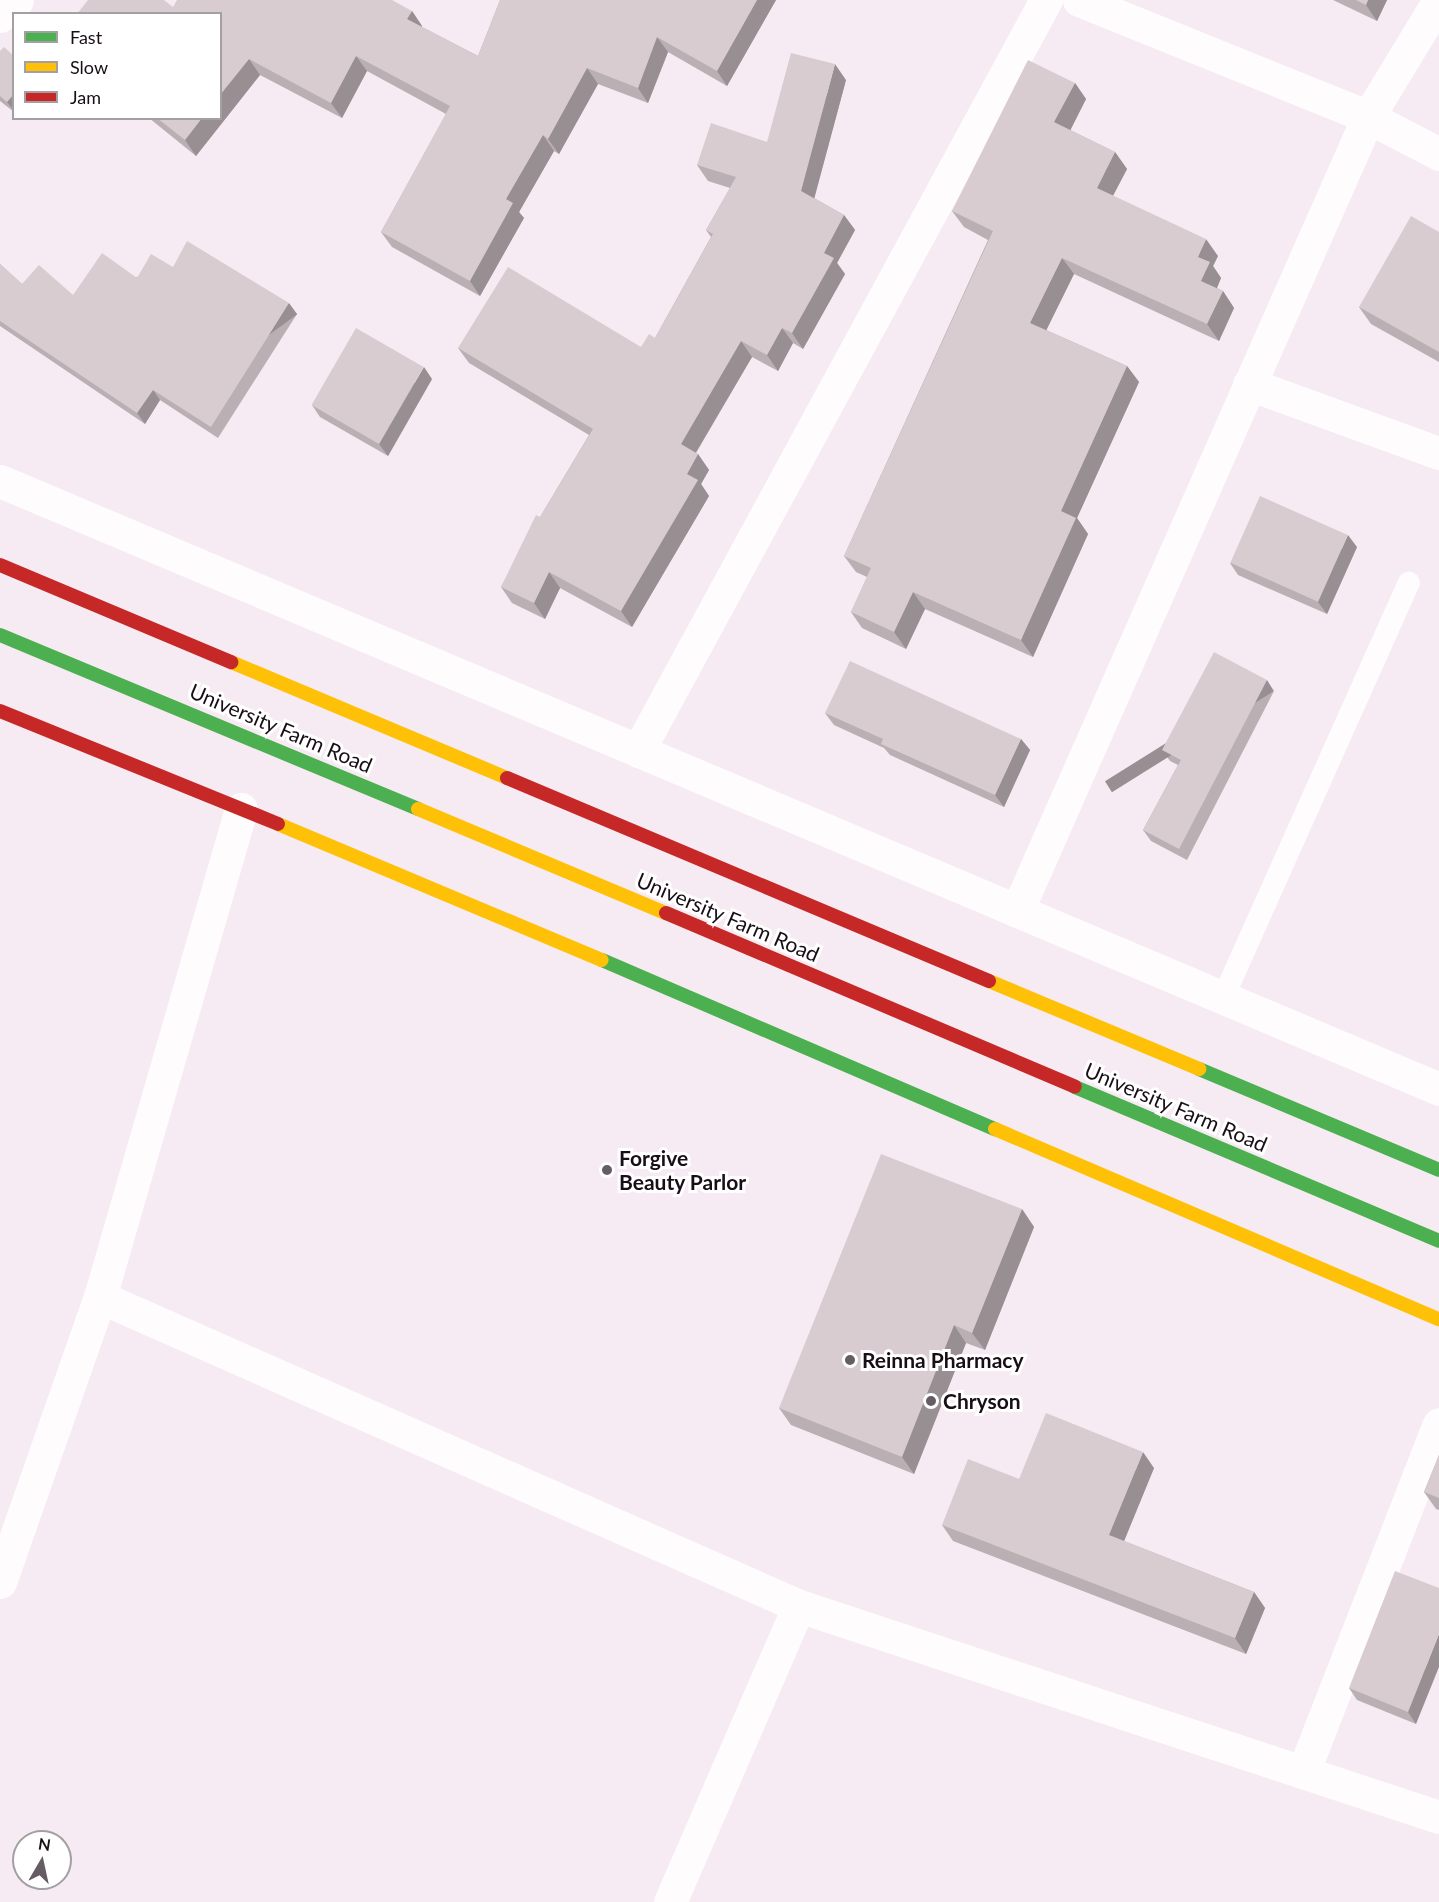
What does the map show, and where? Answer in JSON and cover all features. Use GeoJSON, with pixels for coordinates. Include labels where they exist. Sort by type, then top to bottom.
{"type":"FeatureCollection","features":[{"type":"Feature","properties":{"kind":"street"},"geometry":{"type":"LineString","coordinates":[[0,16],[17,0]]}},
{"type":"Feature","properties":{"kind":"street"},"geometry":{"type":"LineString","coordinates":[[638,750],[1046,0]]}},
{"type":"Feature","properties":{"kind":"street"},"geometry":{"type":"LineString","coordinates":[[1079,0],[1368,117],[1439,154]]}},
{"type":"Feature","properties":{"kind":"street"},"geometry":{"type":"LineString","coordinates":[[1017,911],[1368,117],[1439,0]]}},
{"type":"Feature","properties":{"kind":"street"},"geometry":{"type":"LineString","coordinates":[[1249,384],[1439,453]]}},
{"type":"Feature","properties":{"kind":"street"},"geometry":{"type":"LineString","coordinates":[[0,481],[1439,1089]]}},
{"type":"Feature","properties":{"kind":"street","name":"University Farm Road"},"geometry":{"type":"LineString","coordinates":[[0,565],[1439,1170]]}},
{"type":"Feature","properties":{"kind":"street","name":"University Farm Road"},"geometry":{"type":"LineString","coordinates":[[0,635],[200,716],[1439,1241]]}},
{"type":"Feature","properties":{"kind":"street"},"geometry":{"type":"LineString","coordinates":[[0,711],[413,879],[1439,1319]]}},
{"type":"Feature","properties":{"kind":"street"},"geometry":{"type":"LineString","coordinates":[[0,1582],[100,1297],[241,809]]}},
{"type":"Feature","properties":{"kind":"street"},"geometry":{"type":"LineString","coordinates":[[100,1297],[799,1606],[1304,1770],[1439,1817]]}},
{"type":"Feature","properties":{"kind":"street"},"geometry":{"type":"LineString","coordinates":[[1304,1770],[1439,1424]]}},
{"type":"Feature","properties":{"kind":"street"},"geometry":{"type":"LineString","coordinates":[[670,1902],[799,1606]]}},
{"type":"Feature","properties":{"kind":"lane"},"geometry":{"type":"LineString","coordinates":[[1223,998],[1409,583]]}},
{"type":"Feature","properties":{"kind":"building"},"geometry":{"type":"Polygon","coordinates":[[[88,0],[164,0],[173,7],[177,0],[392,0],[412,11],[407,19],[478,56],[500,0],[757,0],[717,71],[657,37],[638,88],[587,68],[548,139],[543,135],[506,199],[513,203],[470,281],[381,232],[450,106],[356,56],[331,103],[249,59],[222,93],[222,12],[79,12],[88,0]]]}},
{"type":"Feature","properties":{"kind":"building"},"geometry":{"type":"Polygon","coordinates":[[[1356,0],[1368,0],[1366,5],[1356,0]]]}},
{"type":"Feature","properties":{"kind":"building"},"geometry":{"type":"Polygon","coordinates":[[[4,47],[12,54],[12,96],[7,102],[0,96],[0,51],[4,47]]]}},
{"type":"Feature","properties":{"kind":"building"},"geometry":{"type":"Polygon","coordinates":[[[791,53],[835,64],[801,191],[844,215],[824,253],[834,258],[792,333],[782,328],[767,355],[741,341],[681,444],[698,454],[687,474],[698,480],[621,611],[549,572],[534,603],[501,587],[536,515],[540,517],[593,429],[458,348],[508,267],[641,347],[649,334],[655,338],[713,234],[706,230],[736,177],[697,165],[711,123],[767,142],[791,53]]]}},
{"type":"Feature","properties":{"kind":"building"},"geometry":{"type":"Polygon","coordinates":[[[1028,60],[1075,83],[1054,122],[1115,152],[1097,188],[1206,239],[1198,257],[1210,262],[1201,281],[1223,291],[1207,324],[1062,258],[1030,323],[1127,366],[1061,511],[1076,518],[1021,640],[913,592],[894,632],[851,612],[871,568],[844,556],[993,231],[952,211],[1028,60]]]}},
{"type":"Feature","properties":{"kind":"building"},"geometry":{"type":"Polygon","coordinates":[[[160,120],[200,120],[185,140],[160,120]]]}},
{"type":"Feature","properties":{"kind":"building"},"geometry":{"type":"Polygon","coordinates":[[[1411,216],[1439,232],[1439,352],[1359,307],[1411,216]]]}},
{"type":"Feature","properties":{"kind":"building"},"geometry":{"type":"Polygon","coordinates":[[[187,241],[289,303],[211,427],[153,390],[137,413],[0,321],[0,264],[22,284],[39,265],[73,295],[102,253],[137,278],[151,254],[173,267],[187,241]]]}},
{"type":"Feature","properties":{"kind":"building"},"geometry":{"type":"Polygon","coordinates":[[[356,328],[424,367],[379,444],[312,405],[356,328]]]}},
{"type":"Feature","properties":{"kind":"building"},"geometry":{"type":"Polygon","coordinates":[[[1260,496],[1348,535],[1318,602],[1230,563],[1260,496]]]}},
{"type":"Feature","properties":{"kind":"building"},"geometry":{"type":"Polygon","coordinates":[[[1214,652],[1267,680],[1179,849],[1143,830],[1181,760],[1162,750],[1214,652]]]}},
{"type":"Feature","properties":{"kind":"building"},"geometry":{"type":"Polygon","coordinates":[[[850,661],[1021,739],[995,795],[881,744],[883,739],[825,713],[850,661]]]}},
{"type":"Feature","properties":{"kind":"building"},"geometry":{"type":"Polygon","coordinates":[[[881,1154],[1022,1209],[972,1333],[954,1325],[902,1457],[779,1408],[881,1154]]]}},
{"type":"Feature","properties":{"kind":"building"},"geometry":{"type":"Polygon","coordinates":[[[1046,1413],[1143,1452],[1109,1535],[1254,1592],[1235,1638],[942,1525],[968,1459],[1019,1479],[1046,1413]]]}},
{"type":"Feature","properties":{"kind":"building"},"geometry":{"type":"Polygon","coordinates":[[[1439,1455],[1439,1498],[1424,1492],[1439,1455]]]}},
{"type":"Feature","properties":{"kind":"building"},"geometry":{"type":"Polygon","coordinates":[[[1395,1571],[1439,1588],[1439,1634],[1408,1712],[1349,1688],[1395,1571]]]}},
{"type":"Feature","properties":{"kind":"traffic: fast"},"geometry":{"type":"LineString","coordinates":[[0,635],[418,809]]}},
{"type":"Feature","properties":{"kind":"traffic: fast"},"geometry":{"type":"LineString","coordinates":[[602,960],[995,1129]]}},
{"type":"Feature","properties":{"kind":"traffic: fast"},"geometry":{"type":"LineString","coordinates":[[1199,1069],[1439,1170]]}},
{"type":"Feature","properties":{"kind":"traffic: fast"},"geometry":{"type":"LineString","coordinates":[[1075,1087],[1439,1241]]}},
{"type":"Feature","properties":{"kind":"traffic: slow"},"geometry":{"type":"LineString","coordinates":[[231,662],[507,778]]}},
{"type":"Feature","properties":{"kind":"traffic: slow"},"geometry":{"type":"LineString","coordinates":[[418,809],[666,913]]}},
{"type":"Feature","properties":{"kind":"traffic: slow"},"geometry":{"type":"LineString","coordinates":[[278,824],[602,960]]}},
{"type":"Feature","properties":{"kind":"traffic: slow"},"geometry":{"type":"LineString","coordinates":[[989,981],[1199,1069]]}},
{"type":"Feature","properties":{"kind":"traffic: slow"},"geometry":{"type":"LineString","coordinates":[[995,1129],[1439,1319]]}},
{"type":"Feature","properties":{"kind":"traffic: jam"},"geometry":{"type":"LineString","coordinates":[[0,565],[231,662]]}},
{"type":"Feature","properties":{"kind":"traffic: jam"},"geometry":{"type":"LineString","coordinates":[[0,711],[278,824]]}},
{"type":"Feature","properties":{"kind":"traffic: jam"},"geometry":{"type":"LineString","coordinates":[[507,778],[989,981]]}},
{"type":"Feature","properties":{"kind":"traffic: jam"},"geometry":{"type":"LineString","coordinates":[[666,913],[1075,1087]]}},
{"type":"Feature","properties":{"kind":"place","name":"Forgive Beauty Parlor"},"geometry":{"type":"Point","coordinates":[607,1170]}},
{"type":"Feature","properties":{"kind":"place","name":"Reinna Pharmacy"},"geometry":{"type":"Point","coordinates":[850,1360]}},
{"type":"Feature","properties":{"kind":"place","name":"Chryson"},"geometry":{"type":"Point","coordinates":[931,1401]}}]}
